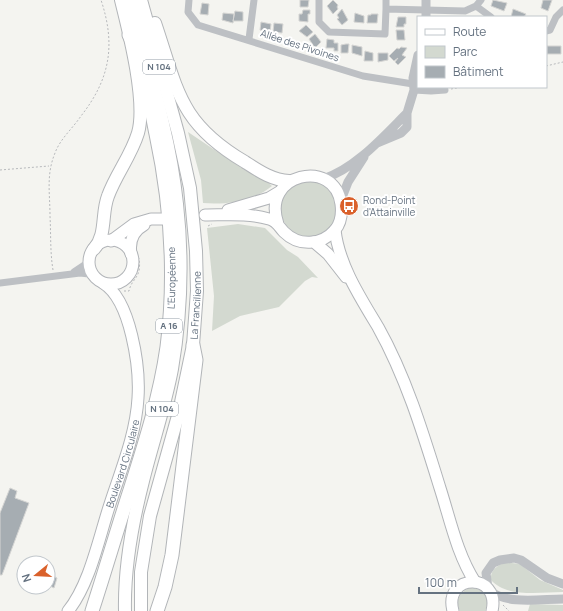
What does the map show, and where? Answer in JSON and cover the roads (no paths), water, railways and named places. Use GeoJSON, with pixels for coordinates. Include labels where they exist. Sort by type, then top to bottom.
{"type":"FeatureCollection","features":[{"type":"Feature","properties":{"kind":"highway"},"geometry":{"type":"LineString","coordinates":[[93,252],[102,234],[107,197],[132,150],[139,131],[141,114],[140,96],[121,0]]}},
{"type":"Feature","properties":{"kind":"highway","name":"La Francilienne"},"geometry":{"type":"LineString","coordinates":[[125,611],[125,573],[134,515],[172,369],[177,328],[180,256],[177,204],[171,163],[162,120],[130,0]]}},
{"type":"Feature","properties":{"kind":"highway","name":"La Francilienne"},"geometry":{"type":"LineString","coordinates":[[140,611],[141,572],[150,516],[179,412],[193,345],[197,283],[194,219],[190,188],[178,133],[141,0]]}},
{"type":"Feature","properties":{"kind":"highway"},"geometry":{"type":"LineString","coordinates":[[148,0],[178,92],[198,126],[224,150],[258,171],[272,178],[289,181]]}},
{"type":"Feature","properties":{"kind":"highway","name":"L'Européenne"},"geometry":{"type":"LineString","coordinates":[[92,611],[156,402],[164,363],[170,315],[172,256],[166,190],[149,100],[133,42],[129,35]]}},
{"type":"Feature","properties":{"kind":"highway"},"geometry":{"type":"LineString","coordinates":[[157,611],[165,587],[172,555],[196,360],[193,345]]}},
{"type":"Feature","properties":{"kind":"main road"},"geometry":{"type":"LineString","coordinates":[[302,176],[323,178],[337,192],[341,200],[341,218],[335,230],[326,238],[314,242],[298,241],[290,237],[278,224],[270,219],[246,215],[205,215],[241,207],[269,198],[279,192],[289,181],[302,176]]}},
{"type":"Feature","properties":{"kind":"main road"},"geometry":{"type":"LineString","coordinates":[[278,224],[275,207],[279,192]]}},
{"type":"Feature","properties":{"kind":"main road"},"geometry":{"type":"LineString","coordinates":[[119,292],[129,275],[135,255],[131,241],[136,231],[142,226],[163,219],[151,219],[134,224],[111,240],[100,244],[93,252],[90,268],[101,281],[110,284],[120,282],[129,275]]}},
{"type":"Feature","properties":{"kind":"main road"},"geometry":{"type":"LineString","coordinates":[[335,230],[342,256],[358,293],[389,348],[406,385],[418,415],[453,530],[468,570],[475,582],[489,590],[493,597],[492,611]]}},
{"type":"Feature","properties":{"kind":"main road"},"geometry":{"type":"LineString","coordinates":[[111,240],[124,244],[135,255]]}},
{"type":"Feature","properties":{"kind":"main road"},"geometry":{"type":"LineString","coordinates":[[314,242],[328,254],[358,293]]}},
{"type":"Feature","properties":{"kind":"main road","name":"Boulevard Circulaire"},"geometry":{"type":"LineString","coordinates":[[68,611],[82,588],[94,554],[122,464],[136,414],[138,400],[138,369],[119,292],[101,281]]}},
{"type":"Feature","properties":{"kind":"main road"},"geometry":{"type":"LineString","coordinates":[[453,530],[459,556],[460,586]]}},
{"type":"Feature","properties":{"kind":"main road"},"geometry":{"type":"LineString","coordinates":[[451,608],[455,591],[460,586],[475,582]]}},
{"type":"Feature","properties":{"kind":"street","name":"Allée des Pivoines"},"geometry":{"type":"LineString","coordinates":[[189,0],[188,12],[198,25],[249,39],[363,76],[417,88]]}},
{"type":"Feature","properties":{"kind":"street"},"geometry":{"type":"LineString","coordinates":[[249,39],[254,0]]}},
{"type":"Feature","properties":{"kind":"street"},"geometry":{"type":"LineString","coordinates":[[319,0],[319,22],[329,32],[385,34],[386,0]]}},
{"type":"Feature","properties":{"kind":"street"},"geometry":{"type":"LineString","coordinates":[[426,0],[426,14]]}},
{"type":"Feature","properties":{"kind":"street"},"geometry":{"type":"LineString","coordinates":[[386,9],[426,14],[465,11],[479,3],[490,16]]}},
{"type":"Feature","properties":{"kind":"street"},"geometry":{"type":"LineString","coordinates":[[547,31],[550,30],[556,17],[563,10]]}},
{"type":"Feature","properties":{"kind":"street"},"geometry":{"type":"LineString","coordinates":[[323,178],[340,172],[377,143],[404,131],[407,127],[407,113],[414,87],[417,63]]}},
{"type":"Feature","properties":{"kind":"street","name":"Allée des Pivoines"},"geometry":{"type":"LineString","coordinates":[[417,88],[430,92],[445,90]]}},
{"type":"Feature","properties":{"kind":"street"},"geometry":{"type":"LineString","coordinates":[[341,200],[348,182],[368,151]]}},
{"type":"Feature","properties":{"kind":"street"},"geometry":{"type":"LineString","coordinates":[[70,274],[81,269],[93,252]]}},
{"type":"Feature","properties":{"kind":"street"},"geometry":{"type":"LineString","coordinates":[[0,283],[70,274],[89,274],[101,281]]}},
{"type":"Feature","properties":{"kind":"street"},"geometry":{"type":"LineString","coordinates":[[563,584],[547,578],[521,560],[506,558],[494,563],[486,573],[489,590],[497,595],[511,598],[563,599]]}},
{"type":"Feature","properties":{"kind":"place","name":"Rond-Point d'Attainville"},"geometry":{"type":"Point","coordinates":[349,206]}}]}
